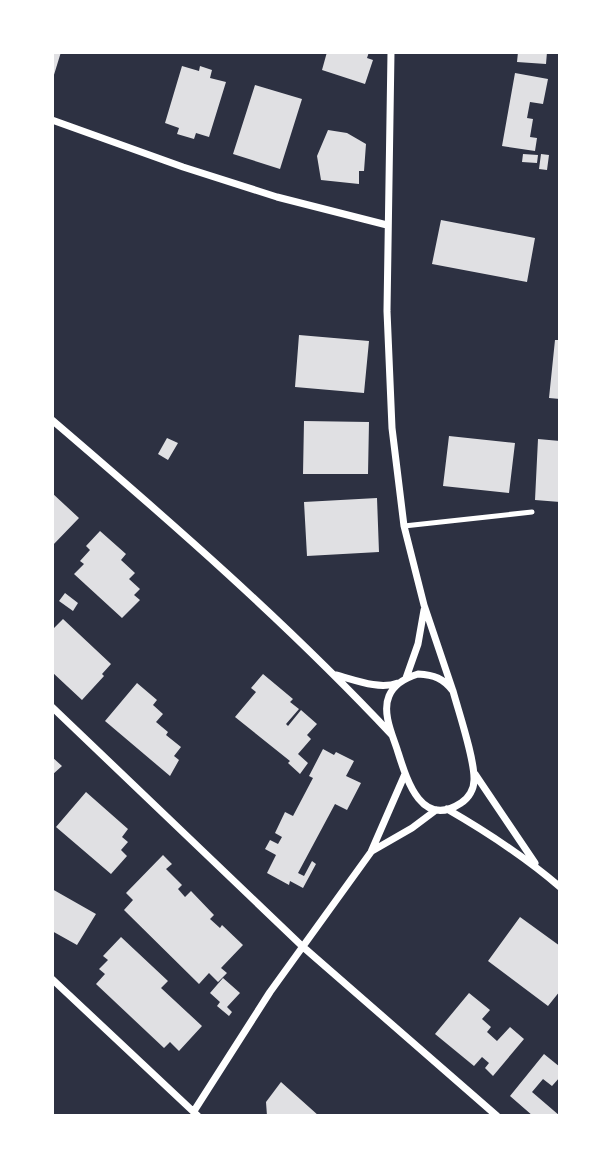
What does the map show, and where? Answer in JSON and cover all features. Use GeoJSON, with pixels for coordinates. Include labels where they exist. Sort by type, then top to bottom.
{"type":"FeatureCollection","features":[{"type":"Feature","properties":{"kind":"street"},"geometry":{"type":"LineString","coordinates":[[391,52],[387,225],[390,391],[404,526],[424,605],[453,691],[474,771],[539,869]]}},
{"type":"Feature","properties":{"kind":"street"},"geometry":{"type":"LineString","coordinates":[[52,120],[277,197],[387,225]]}},
{"type":"Feature","properties":{"kind":"street"},"geometry":{"type":"LineString","coordinates":[[52,420],[185,536],[335,674],[393,735]]}},
{"type":"Feature","properties":{"kind":"street"},"geometry":{"type":"LineString","coordinates":[[406,678],[418,644],[424,605]]}},
{"type":"Feature","properties":{"kind":"street"},"geometry":{"type":"LineString","coordinates":[[335,674],[390,686],[418,674],[433,675],[453,691]]}},
{"type":"Feature","properties":{"kind":"street"},"geometry":{"type":"LineString","coordinates":[[398,683],[389,696],[387,705],[393,735],[405,775],[416,797],[436,810]]}},
{"type":"Feature","properties":{"kind":"street"},"geometry":{"type":"LineString","coordinates":[[52,706],[302,946],[497,1115]]}},
{"type":"Feature","properties":{"kind":"street"},"geometry":{"type":"LineString","coordinates":[[371,852],[436,810],[447,809],[467,798],[473,787],[474,771]]}},
{"type":"Feature","properties":{"kind":"street"},"geometry":{"type":"LineString","coordinates":[[52,979],[196,1113],[302,946],[371,852],[405,775]]}},
{"type":"Feature","properties":{"kind":"street"},"geometry":{"type":"LineString","coordinates":[[447,809],[539,869],[559,887]]}},
{"type":"Feature","properties":{"kind":"lane"},"geometry":{"type":"LineString","coordinates":[[404,526],[532,512]]}},
{"type":"Feature","properties":{"kind":"building"},"geometry":{"type":"Polygon","coordinates":[[[52,52],[61,52],[53,78],[52,78],[52,52]]]}},
{"type":"Feature","properties":{"kind":"building"},"geometry":{"type":"Polygon","coordinates":[[[327,52],[369,52],[367,58],[373,60],[365,84],[322,70],[327,52]]]}},
{"type":"Feature","properties":{"kind":"building"},"geometry":{"type":"Polygon","coordinates":[[[518,52],[547,52],[546,64],[517,62],[518,52]]]}},
{"type":"Feature","properties":{"kind":"building"},"geometry":{"type":"Polygon","coordinates":[[[182,66],[199,71],[200,66],[212,70],[210,78],[226,82],[209,137],[196,133],[194,139],[177,134],[179,128],[165,123],[182,66]]]}},
{"type":"Feature","properties":{"kind":"building"},"geometry":{"type":"Polygon","coordinates":[[[515,73],[548,79],[543,104],[530,102],[527,118],[533,119],[530,137],[537,138],[535,151],[502,146],[515,73]]]}},
{"type":"Feature","properties":{"kind":"building"},"geometry":{"type":"Polygon","coordinates":[[[255,85],[302,99],[280,169],[233,154],[255,85]]]}},
{"type":"Feature","properties":{"kind":"building"},"geometry":{"type":"Polygon","coordinates":[[[328,130],[347,133],[366,144],[364,171],[359,171],[359,184],[321,180],[317,156],[328,130]]]}},
{"type":"Feature","properties":{"kind":"building"},"geometry":{"type":"Polygon","coordinates":[[[523,154],[538,155],[537,163],[522,162],[523,154]]]}},
{"type":"Feature","properties":{"kind":"building"},"geometry":{"type":"Polygon","coordinates":[[[541,154],[549,155],[547,170],[539,169],[541,154]]]}},
{"type":"Feature","properties":{"kind":"building"},"geometry":{"type":"Polygon","coordinates":[[[441,220],[535,238],[527,282],[432,264],[441,220]]]}},
{"type":"Feature","properties":{"kind":"building"},"geometry":{"type":"Polygon","coordinates":[[[299,335],[369,341],[364,393],[295,387],[299,335]]]}},
{"type":"Feature","properties":{"kind":"building"},"geometry":{"type":"Polygon","coordinates":[[[555,340],[560,340],[560,399],[549,398],[555,340]]]}},
{"type":"Feature","properties":{"kind":"building"},"geometry":{"type":"Polygon","coordinates":[[[304,421],[369,422],[368,474],[303,474],[304,421]]]}},
{"type":"Feature","properties":{"kind":"building"},"geometry":{"type":"Polygon","coordinates":[[[449,436],[515,443],[509,493],[443,486],[449,436]]]}},
{"type":"Feature","properties":{"kind":"building"},"geometry":{"type":"Polygon","coordinates":[[[167,438],[178,443],[168,460],[158,454],[167,438]]]}},
{"type":"Feature","properties":{"kind":"building"},"geometry":{"type":"Polygon","coordinates":[[[538,439],[560,441],[560,502],[535,500],[538,439]]]}},
{"type":"Feature","properties":{"kind":"building"},"geometry":{"type":"Polygon","coordinates":[[[52,493],[79,518],[52,546],[52,493]]]}},
{"type":"Feature","properties":{"kind":"building"},"geometry":{"type":"Polygon","coordinates":[[[377,498],[379,552],[307,556],[304,502],[377,498]]]}},
{"type":"Feature","properties":{"kind":"building"},"geometry":{"type":"Polygon","coordinates":[[[100,531],[126,554],[121,560],[135,573],[129,579],[140,589],[134,595],[140,600],[122,618],[74,574],[84,564],[80,561],[90,550],[86,546],[100,531]]]}},
{"type":"Feature","properties":{"kind":"building"},"geometry":{"type":"Polygon","coordinates":[[[65,593],[78,603],[73,611],[59,601],[65,593]]]}},
{"type":"Feature","properties":{"kind":"building"},"geometry":{"type":"Polygon","coordinates":[[[63,619],[111,664],[82,700],[52,672],[52,630],[63,619]]]}},
{"type":"Feature","properties":{"kind":"building"},"geometry":{"type":"Polygon","coordinates":[[[263,674],[293,699],[290,702],[299,709],[286,724],[288,726],[301,710],[317,724],[307,735],[311,739],[298,754],[308,763],[300,774],[288,763],[290,761],[235,717],[256,692],[251,688],[263,674]]]}},
{"type":"Feature","properties":{"kind":"building"},"geometry":{"type":"Polygon","coordinates":[[[137,683],[157,700],[153,705],[163,714],[156,722],[168,732],[166,735],[181,747],[174,756],[179,760],[170,776],[105,721],[137,683]]]}},
{"type":"Feature","properties":{"kind":"building"},"geometry":{"type":"Polygon","coordinates":[[[323,749],[354,761],[346,776],[361,783],[347,810],[335,804],[298,873],[304,876],[312,861],[316,864],[303,888],[290,881],[289,885],[267,873],[276,855],[265,849],[270,840],[278,844],[282,837],[275,833],[285,812],[293,816],[313,778],[309,776],[323,749]]]}},
{"type":"Feature","properties":{"kind":"building"},"geometry":{"type":"Polygon","coordinates":[[[52,757],[62,766],[52,775],[52,757]]]}},
{"type":"Feature","properties":{"kind":"building"},"geometry":{"type":"Polygon","coordinates":[[[86,792],[128,829],[122,837],[128,842],[121,850],[127,856],[111,874],[56,827],[86,792]]]}},
{"type":"Feature","properties":{"kind":"building"},"geometry":{"type":"Polygon","coordinates":[[[163,855],[172,864],[166,869],[182,885],[178,889],[185,897],[191,891],[214,915],[210,919],[220,928],[222,925],[243,945],[221,968],[227,973],[218,982],[209,973],[199,984],[124,910],[133,900],[126,893],[163,855]]]}},
{"type":"Feature","properties":{"kind":"building"},"geometry":{"type":"Polygon","coordinates":[[[52,889],[96,914],[77,945],[52,931],[52,889]]]}},
{"type":"Feature","properties":{"kind":"building"},"geometry":{"type":"Polygon","coordinates":[[[520,917],[560,946],[560,991],[548,1006],[488,961],[520,917]]]}},
{"type":"Feature","properties":{"kind":"building"},"geometry":{"type":"Polygon","coordinates":[[[121,937],[168,981],[161,988],[202,1026],[179,1051],[170,1042],[164,1048],[96,984],[105,974],[99,969],[108,960],[103,956],[121,937]]]}},
{"type":"Feature","properties":{"kind":"building"},"geometry":{"type":"Polygon","coordinates":[[[223,978],[240,993],[227,1007],[232,1012],[229,1016],[217,1006],[220,1002],[210,993],[223,978]]]}},
{"type":"Feature","properties":{"kind":"building"},"geometry":{"type":"Polygon","coordinates":[[[469,993],[490,1010],[482,1019],[491,1027],[487,1032],[497,1041],[510,1027],[524,1039],[493,1076],[485,1068],[489,1063],[482,1057],[474,1066],[435,1034],[469,993]]]}},
{"type":"Feature","properties":{"kind":"building"},"geometry":{"type":"Polygon","coordinates":[[[544,1054],[560,1067],[560,1077],[552,1086],[543,1079],[532,1092],[560,1116],[533,1116],[510,1096],[544,1054]]]}},
{"type":"Feature","properties":{"kind":"building"},"geometry":{"type":"Polygon","coordinates":[[[281,1082],[319,1116],[267,1116],[266,1102],[281,1082]]]}}]}
